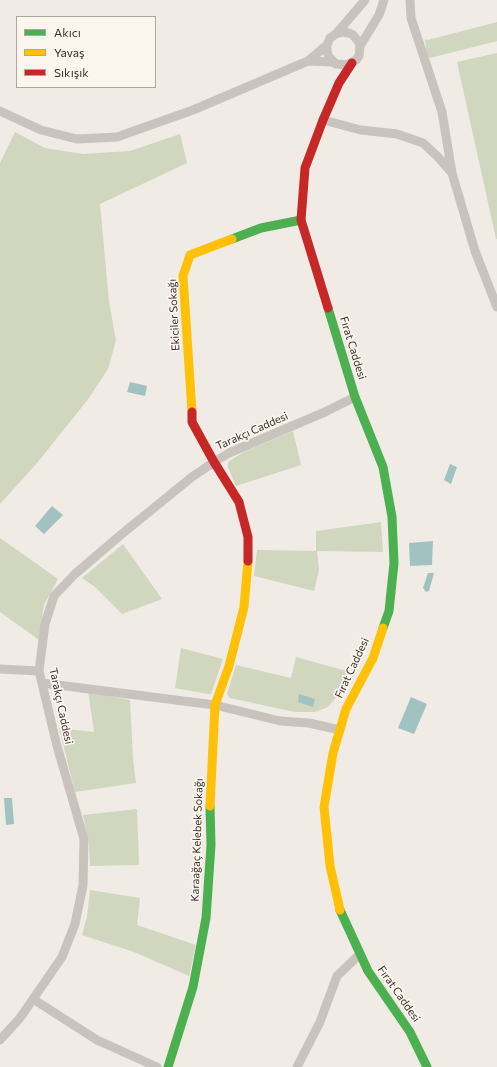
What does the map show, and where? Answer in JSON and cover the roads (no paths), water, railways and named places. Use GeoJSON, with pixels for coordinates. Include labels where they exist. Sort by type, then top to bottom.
{"type":"FeatureCollection","features":[{"type":"Feature","properties":{"kind":"street"},"geometry":{"type":"LineString","coordinates":[[336,34],[365,0]]}},
{"type":"Feature","properties":{"kind":"street"},"geometry":{"type":"LineString","coordinates":[[308,61],[347,65],[352,63],[359,56],[360,46],[380,15],[384,0]]}},
{"type":"Feature","properties":{"kind":"street"},"geometry":{"type":"LineString","coordinates":[[410,0],[412,18],[442,112],[452,173],[475,252],[497,307]]}},
{"type":"Feature","properties":{"kind":"street"},"geometry":{"type":"LineString","coordinates":[[0,111],[41,130],[77,139],[117,137],[193,110],[308,61],[327,45],[330,38],[336,34],[342,32],[353,35],[359,42],[360,46]]}},
{"type":"Feature","properties":{"kind":"street"},"geometry":{"type":"LineString","coordinates":[[327,45],[329,57],[335,63],[340,83]]}},
{"type":"Feature","properties":{"kind":"street","name":"Fırat Caddesi"},"geometry":{"type":"LineString","coordinates":[[352,63],[340,83],[323,120],[306,168],[301,220],[355,397],[383,467],[392,517],[394,563],[389,611],[373,658],[346,709],[333,753],[324,807],[330,866],[341,913],[368,971],[410,1032],[427,1067]]}},
{"type":"Feature","properties":{"kind":"street"},"geometry":{"type":"LineString","coordinates":[[323,120],[361,130],[396,134],[423,143],[452,173]]}},
{"type":"Feature","properties":{"kind":"street","name":"Ekiciler Sokağı"},"geometry":{"type":"LineString","coordinates":[[214,462],[192,422],[183,276],[190,255],[261,228],[301,220]]}},
{"type":"Feature","properties":{"kind":"street","name":"Tarakçı Caddesi"},"geometry":{"type":"LineString","coordinates":[[0,1040],[20,1018],[62,957],[75,924],[83,885],[84,839],[57,746],[39,671],[45,624],[54,596],[75,574],[123,533],[214,462],[229,453],[325,412],[355,397]]}},
{"type":"Feature","properties":{"kind":"street","name":"Karaağaç Kelebek Sokağı"},"geometry":{"type":"LineString","coordinates":[[168,1067],[193,987],[206,918],[211,845],[210,794],[215,705],[228,666],[244,607],[248,567],[248,537],[239,502],[214,462]]}},
{"type":"Feature","properties":{"kind":"street"},"geometry":{"type":"LineString","coordinates":[[0,669],[39,671]]}},
{"type":"Feature","properties":{"kind":"street"},"geometry":{"type":"LineString","coordinates":[[42,683],[215,705],[280,721],[310,723],[340,730]]}},
{"type":"Feature","properties":{"kind":"street"},"geometry":{"type":"LineString","coordinates":[[297,1067],[320,1022],[337,976],[360,954]]}},
{"type":"Feature","properties":{"kind":"street"},"geometry":{"type":"LineString","coordinates":[[34,999],[97,1040],[157,1067]]}},
{"type":"Feature","properties":{"kind":"water"},"geometry":{"type":"Polygon","coordinates":[[[130,382],[147,386],[145,396],[127,392],[130,382]]]}},
{"type":"Feature","properties":{"kind":"water"},"geometry":{"type":"Polygon","coordinates":[[[450,464],[457,467],[451,484],[444,480],[450,464]]]}},
{"type":"Feature","properties":{"kind":"water"},"geometry":{"type":"Polygon","coordinates":[[[52,506],[63,515],[44,534],[35,526],[52,506]]]}},
{"type":"Feature","properties":{"kind":"water"},"geometry":{"type":"Polygon","coordinates":[[[433,541],[432,565],[410,566],[409,543],[433,541]]]}},
{"type":"Feature","properties":{"kind":"water"},"geometry":{"type":"Polygon","coordinates":[[[428,573],[434,573],[429,591],[426,592],[423,588],[428,573]]]}},
{"type":"Feature","properties":{"kind":"water"},"geometry":{"type":"Polygon","coordinates":[[[299,694],[315,699],[313,707],[298,702],[299,694]]]}},
{"type":"Feature","properties":{"kind":"water"},"geometry":{"type":"Polygon","coordinates":[[[411,697],[427,704],[414,734],[398,728],[411,697]]]}},
{"type":"Feature","properties":{"kind":"water"},"geometry":{"type":"Polygon","coordinates":[[[4,798],[12,798],[14,824],[6,825],[4,798]]]}}]}
